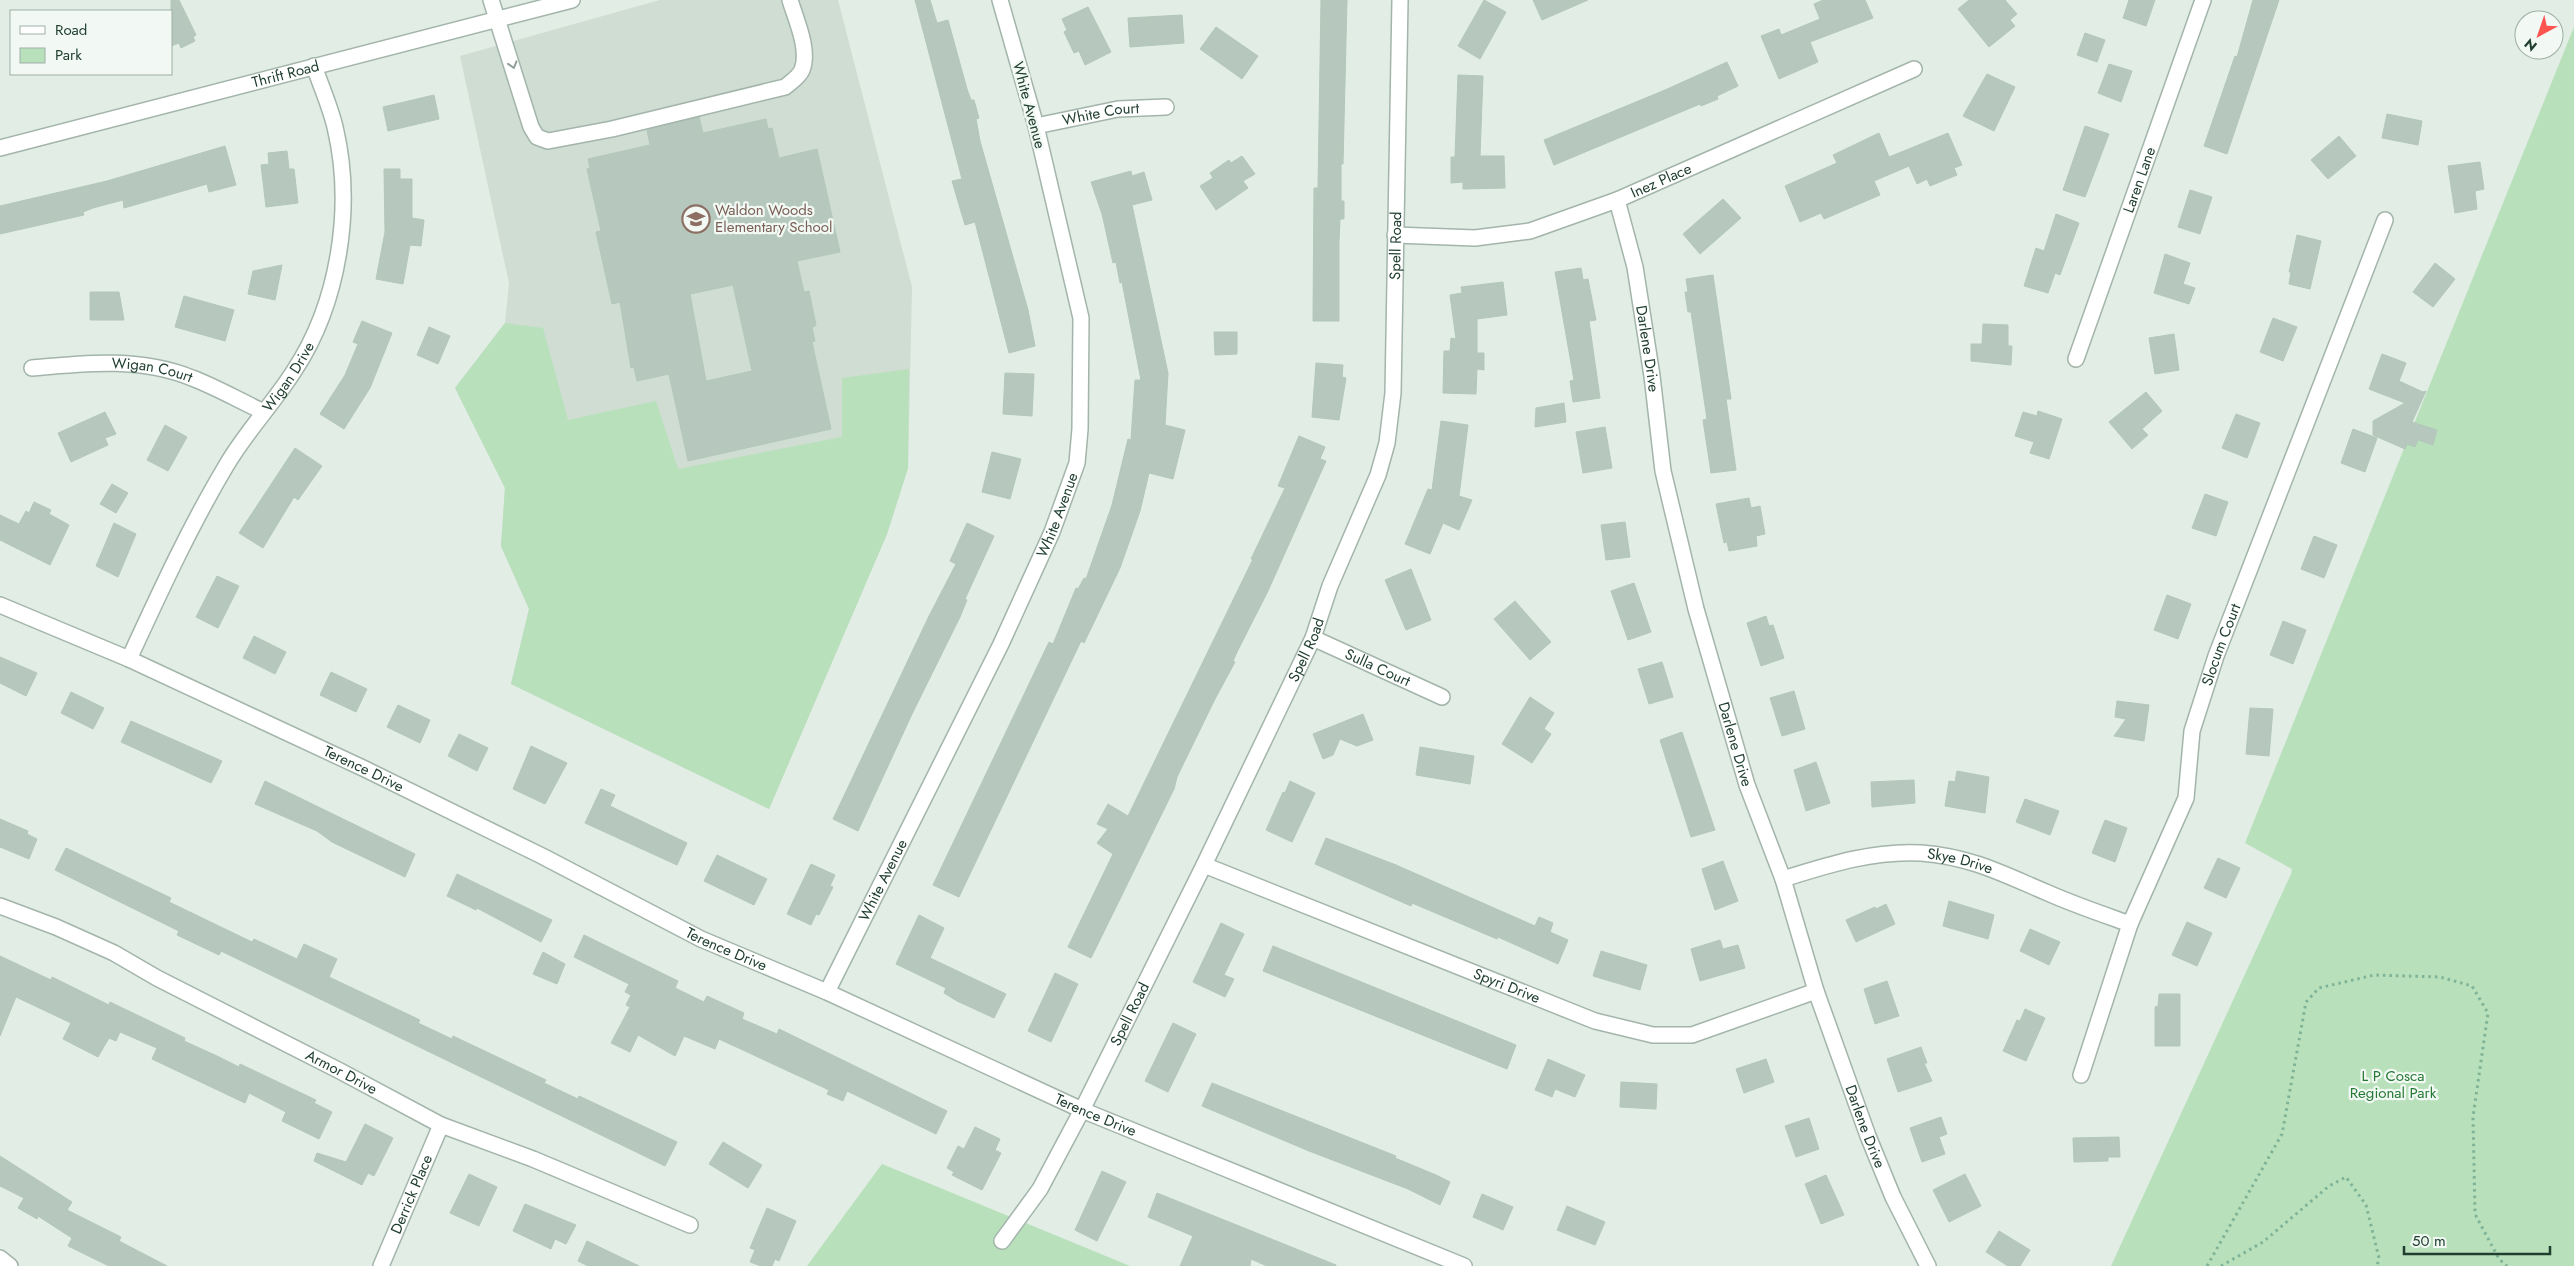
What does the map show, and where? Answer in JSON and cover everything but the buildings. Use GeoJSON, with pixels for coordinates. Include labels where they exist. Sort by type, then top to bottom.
{"type":"FeatureCollection","features":[{"type":"Feature","properties":{"kind":"street"},"geometry":{"type":"LineString","coordinates":[[491,0],[499,18],[531,127],[537,137],[548,141],[612,129],[785,87],[802,70],[804,52],[790,0]]}},
{"type":"Feature","properties":{"kind":"street","name":"Thrift Road"},"geometry":{"type":"LineString","coordinates":[[0,148],[572,0]]}},
{"type":"Feature","properties":{"kind":"street","name":"White Avenue"},"geometry":{"type":"LineString","coordinates":[[827,992],[1001,644],[1052,532],[1077,463],[1080,429],[1081,318],[1036,126],[1000,0]]}},
{"type":"Feature","properties":{"kind":"street","name":"Spell Road"},"geometry":{"type":"LineString","coordinates":[[1002,1241],[1040,1188],[1082,1110],[1204,865],[1314,638],[1330,586],[1378,475],[1387,444],[1393,394],[1400,0]]}},
{"type":"Feature","properties":{"kind":"street","name":"Laren Lane"},"geometry":{"type":"LineString","coordinates":[[2076,359],[2203,0]]}},
{"type":"Feature","properties":{"kind":"street","name":"Wigan Drive"},"geometry":{"type":"LineString","coordinates":[[129,660],[203,507],[226,465],[294,371],[318,327],[327,305],[338,259],[342,230],[340,158],[335,127],[314,66]]}},
{"type":"Feature","properties":{"kind":"street","name":"Inez Place"},"geometry":{"type":"LineString","coordinates":[[1395,235],[1451,238],[1508,235],[1530,231],[1617,200],[1914,68]]}},
{"type":"Feature","properties":{"kind":"street","name":"White Court"},"geometry":{"type":"LineString","coordinates":[[1036,126],[1118,109],[1166,107]]}},
{"type":"Feature","properties":{"kind":"street","name":"Darlene Drive"},"geometry":{"type":"LineString","coordinates":[[1617,200],[1635,267],[1652,376],[1663,471],[1696,609],[1747,785],[1783,879],[1816,991],[1868,1136],[1893,1197],[1928,1266]]}},
{"type":"Feature","properties":{"kind":"street","name":"Slocum Court"},"geometry":{"type":"LineString","coordinates":[[2081,1075],[2130,924],[2186,798],[2192,731],[2216,656],[2385,220]]}},
{"type":"Feature","properties":{"kind":"street","name":"Wigan Court"},"geometry":{"type":"LineString","coordinates":[[32,368],[82,363],[120,363],[150,366],[190,377],[264,412]]}},
{"type":"Feature","properties":{"kind":"street","name":"Terence Drive"},"geometry":{"type":"LineString","coordinates":[[0,604],[129,660],[365,769],[542,856],[700,938],[827,992],[1082,1110],[1464,1266]]}},
{"type":"Feature","properties":{"kind":"street","name":"Sulla Court"},"geometry":{"type":"LineString","coordinates":[[1314,638],[1442,696]]}},
{"type":"Feature","properties":{"kind":"street","name":"Skye Drive"},"geometry":{"type":"LineString","coordinates":[[1783,879],[1854,858],[1892,853],[1942,855],[1992,867],[2077,906],[2130,924]]}},
{"type":"Feature","properties":{"kind":"street","name":"Spyri Drive"},"geometry":{"type":"LineString","coordinates":[[1204,865],[1594,1021],[1646,1033],[1671,1036],[1692,1034],[1816,991]]}},
{"type":"Feature","properties":{"kind":"street","name":"Armor Drive"},"geometry":{"type":"LineString","coordinates":[[0,906],[56,927],[114,953],[157,978],[340,1071],[441,1125],[533,1159],[690,1225]]}},
{"type":"Feature","properties":{"kind":"street","name":"Derrick Place"},"geometry":{"type":"LineString","coordinates":[[381,1266],[441,1125]]}},
{"type":"Feature","properties":{"kind":"street"},"geometry":{"type":"LineString","coordinates":[[0,1258],[10,1266]]}},
{"type":"Feature","properties":{"kind":"path"},"geometry":{"type":"LineString","coordinates":[[2207,1266],[2282,1134],[2306,1002],[2319,988],[2374,975],[2440,977],[2472,986],[2488,1012],[2473,1117],[2475,1214],[2499,1259],[2507,1266]]}},
{"type":"Feature","properties":{"kind":"path"},"geometry":{"type":"LineString","coordinates":[[2221,1266],[2263,1242],[2329,1186],[2346,1177],[2366,1204],[2379,1258],[2378,1266]]}},
{"type":"Feature","properties":{"kind":"shaded area"},"geometry":{"type":"Polygon","coordinates":[[[660,0],[838,0],[912,287],[908,468],[887,534],[769,809],[511,684],[529,609],[501,546],[505,488],[455,388],[505,323],[509,283],[460,56],[660,0]]]}},
{"type":"Feature","properties":{"kind":"green space","name":"L P Cosca Regional Park"},"geometry":{"type":"Polygon","coordinates":[[[2574,27],[2574,1266],[2111,1266],[2291,874],[2292,869],[2245,843],[2561,60],[2564,60],[2564,52],[2574,27]]]}},
{"type":"Feature","properties":{"kind":"green space"},"geometry":{"type":"Polygon","coordinates":[[[505,323],[543,328],[568,420],[656,401],[678,469],[842,437],[842,378],[909,369],[908,468],[887,534],[769,809],[511,684],[529,609],[501,546],[505,488],[455,388],[505,323]]]}},
{"type":"Feature","properties":{"kind":"green space"},"geometry":{"type":"Polygon","coordinates":[[[882,1164],[1130,1266],[807,1266],[882,1164]]]}},
{"type":"Feature","properties":{"kind":"place","name":"Waldon Woods Elementary School"},"geometry":{"type":"Point","coordinates":[696,219]}}]}
